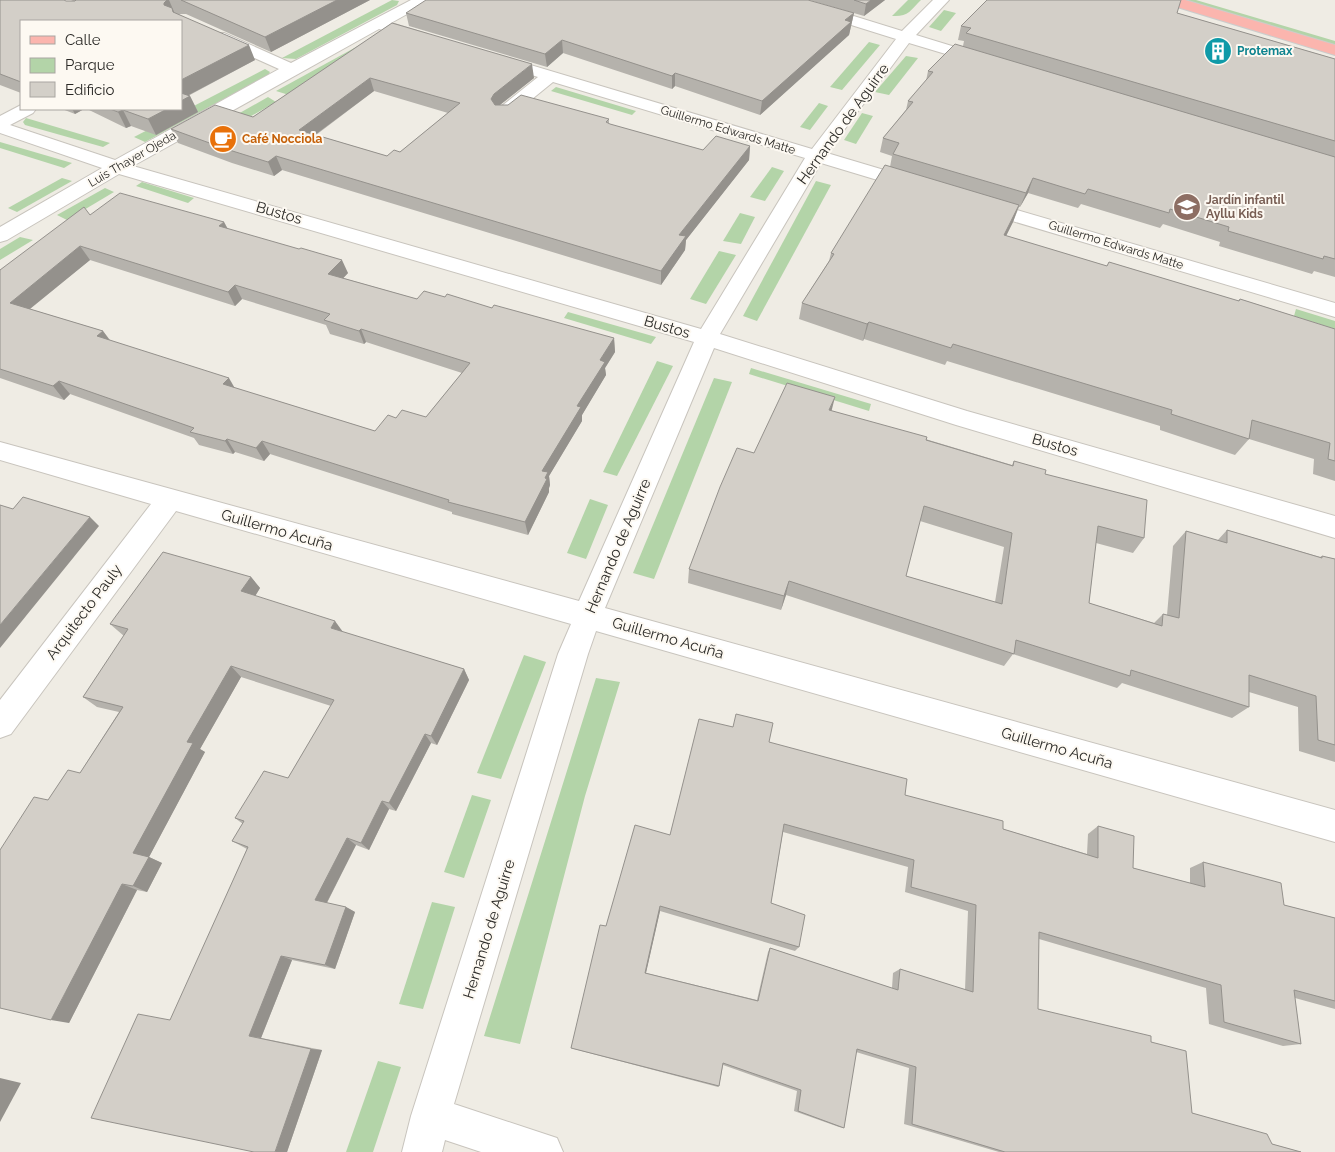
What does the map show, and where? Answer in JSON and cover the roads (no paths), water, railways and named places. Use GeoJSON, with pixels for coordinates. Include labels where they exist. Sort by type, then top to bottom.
{"type":"FeatureCollection","features":[{"type":"Feature","properties":{"kind":"main road"},"geometry":{"type":"LineString","coordinates":[[1169,0],[1335,50]]}},
{"type":"Feature","properties":{"kind":"street","name":"Luis Thayer Ojeda"},"geometry":{"type":"LineString","coordinates":[[0,236],[117,167],[292,69],[380,24],[422,0]]}},
{"type":"Feature","properties":{"kind":"street"},"geometry":{"type":"LineString","coordinates":[[786,0],[1001,66]]}},
{"type":"Feature","properties":{"kind":"street","name":"Hernando de Aguirre"},"geometry":{"type":"LineString","coordinates":[[426,1134],[570,664],[603,577],[707,338],[816,156],[906,36],[941,0]]}},
{"type":"Feature","properties":{"kind":"street"},"geometry":{"type":"LineString","coordinates":[[380,24],[439,42]]}},
{"type":"Feature","properties":{"kind":"street"},"geometry":{"type":"LineString","coordinates":[[205,30],[292,69]]}},
{"type":"Feature","properties":{"kind":"street","name":"Guillermo Edwards Matte"},"geometry":{"type":"LineString","coordinates":[[485,56],[934,191]]}},
{"type":"Feature","properties":{"kind":"street"},"geometry":{"type":"LineString","coordinates":[[504,113],[550,76]]}},
{"type":"Feature","properties":{"kind":"street","name":"Bustos"},"geometry":{"type":"LineString","coordinates":[[0,125],[25,110]]}},
{"type":"Feature","properties":{"kind":"street","name":"Bustos"},"geometry":{"type":"LineString","coordinates":[[0,125],[117,167],[707,338],[965,420],[1335,527]]}},
{"type":"Feature","properties":{"kind":"street","name":"Guillermo Edwards Matte"},"geometry":{"type":"LineString","coordinates":[[963,200],[1335,310]]}},
{"type":"Feature","properties":{"kind":"street","name":"Guillermo Acuña"},"geometry":{"type":"LineString","coordinates":[[0,451],[1335,826]]}},
{"type":"Feature","properties":{"kind":"street","name":"Arquitecto Pauly"},"geometry":{"type":"LineString","coordinates":[[0,724],[169,500]]}},
{"type":"Feature","properties":{"kind":"street"},"geometry":{"type":"LineString","coordinates":[[426,1134],[544,1152]]}},
{"type":"Feature","properties":{"kind":"place","name":"Protemax"},"geometry":{"type":"Point","coordinates":[1218,51]}},
{"type":"Feature","properties":{"kind":"place","name":"Café Nocciola"},"geometry":{"type":"Point","coordinates":[223,139]}},
{"type":"Feature","properties":{"kind":"place","name":"Jardín infantil Ayllu Kids"},"geometry":{"type":"Point","coordinates":[1187,207]}}]}
